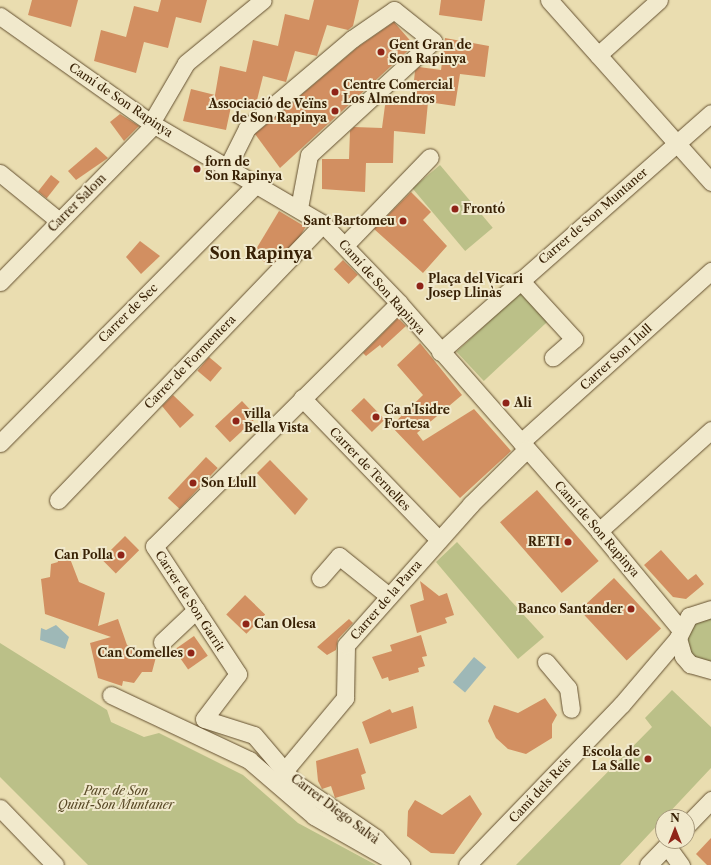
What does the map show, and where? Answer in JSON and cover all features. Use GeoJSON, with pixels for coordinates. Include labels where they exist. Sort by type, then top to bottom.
{"type":"FeatureCollection","features":[{"type":"Feature","properties":{"kind":"street","name":"Carrer Salom"},"geometry":{"type":"LineString","coordinates":[[0,282],[153,124],[186,64],[263,0]]}},
{"type":"Feature","properties":{"kind":"street"},"geometry":{"type":"LineString","coordinates":[[549,0],[675,144],[711,182]]}},
{"type":"Feature","properties":{"kind":"street"},"geometry":{"type":"LineString","coordinates":[[598,55],[659,0]]}},
{"type":"Feature","properties":{"kind":"street"},"geometry":{"type":"LineString","coordinates":[[227,168],[247,128],[352,39],[394,10],[433,41],[310,155],[299,208]]}},
{"type":"Feature","properties":{"kind":"street","name":"Camí de Son Rapinya"},"geometry":{"type":"LineString","coordinates":[[0,16],[153,124],[227,168],[299,208],[322,224],[345,245],[399,303],[440,352],[662,604],[679,633],[683,656],[690,664]]}},
{"type":"Feature","properties":{"kind":"street","name":"Carrer de Son Muntaner"},"geometry":{"type":"LineString","coordinates":[[440,352],[711,113]]}},
{"type":"Feature","properties":{"kind":"street"},"geometry":{"type":"LineString","coordinates":[[345,245],[430,157]]}},
{"type":"Feature","properties":{"kind":"street"},"geometry":{"type":"LineString","coordinates":[[0,173],[59,221]]}},
{"type":"Feature","properties":{"kind":"street","name":"Carrer de Sec"},"geometry":{"type":"LineString","coordinates":[[0,443],[256,184]]}},
{"type":"Feature","properties":{"kind":"street","name":"Carrer de Formentera"},"geometry":{"type":"LineString","coordinates":[[58,500],[322,224]]}},
{"type":"Feature","properties":{"kind":"street","name":"Carrer Son Llull"},"geometry":{"type":"LineString","coordinates":[[524,446],[711,271]]}},
{"type":"Feature","properties":{"kind":"street"},"geometry":{"type":"LineString","coordinates":[[520,280],[574,339],[553,358]]}},
{"type":"Feature","properties":{"kind":"street","name":"Carrer de Son Garrit"},"geometry":{"type":"LineString","coordinates":[[285,770],[254,735],[204,718],[238,674],[154,546],[399,303]]}},
{"type":"Feature","properties":{"kind":"street","name":"Carrer de Ternelles"},"geometry":{"type":"LineString","coordinates":[[302,398],[439,540]]}},
{"type":"Feature","properties":{"kind":"street"},"geometry":{"type":"LineString","coordinates":[[599,531],[711,430]]}},
{"type":"Feature","properties":{"kind":"street","name":"Carrer de la Parra"},"geometry":{"type":"LineString","coordinates":[[285,770],[345,698],[346,645],[524,446]]}},
{"type":"Feature","properties":{"kind":"street"},"geometry":{"type":"LineString","coordinates":[[320,578],[339,556],[389,596]]}},
{"type":"Feature","properties":{"kind":"street"},"geometry":{"type":"LineString","coordinates":[[662,604],[703,610]]}},
{"type":"Feature","properties":{"kind":"street"},"geometry":{"type":"LineString","coordinates":[[162,642],[196,610]]}},
{"type":"Feature","properties":{"kind":"street","name":"Camí dels Reis"},"geometry":{"type":"LineString","coordinates":[[468,865],[660,661],[679,633],[703,610]]}},
{"type":"Feature","properties":{"kind":"street"},"geometry":{"type":"LineString","coordinates":[[660,661],[690,664],[711,670]]}},
{"type":"Feature","properties":{"kind":"street"},"geometry":{"type":"LineString","coordinates":[[546,662],[568,688],[571,709]]}},
{"type":"Feature","properties":{"kind":"street"},"geometry":{"type":"LineString","coordinates":[[111,695],[249,760],[314,816],[400,865]]}},
{"type":"Feature","properties":{"kind":"street","name":"Carrer Diego Salvà"},"geometry":{"type":"LineString","coordinates":[[285,770],[294,782],[376,838],[400,865]]}},
{"type":"Feature","properties":{"kind":"street"},"geometry":{"type":"LineString","coordinates":[[695,817],[711,800]]}},
{"type":"Feature","properties":{"kind":"street"},"geometry":{"type":"LineString","coordinates":[[0,808],[55,865]]}},
{"type":"Feature","properties":{"kind":"street"},"geometry":{"type":"LineString","coordinates":[[648,865],[663,849]]}},
{"type":"Feature","properties":{"kind":"street"},"geometry":{"type":"LineString","coordinates":[[672,849],[681,865]]}},
{"type":"Feature","properties":{"kind":"green space","name":"Frontó"},"geometry":{"type":"Polygon","coordinates":[[[440,165],[493,228],[465,251],[412,188],[440,165]]]}},
{"type":"Feature","properties":{"kind":"green space"},"geometry":{"type":"Polygon","coordinates":[[[526,287],[553,316],[484,381],[457,352],[526,287]]]}},
{"type":"Feature","properties":{"kind":"green space"},"geometry":{"type":"Polygon","coordinates":[[[457,542],[544,637],[518,659],[436,562],[457,542]]]}},
{"type":"Feature","properties":{"kind":"green space"},"geometry":{"type":"Polygon","coordinates":[[[711,617],[711,665],[702,663],[689,653],[686,637],[694,623],[711,617]]]}},
{"type":"Feature","properties":{"kind":"green space","name":"Parc de Son Quint-Son Muntaner"},"geometry":{"type":"Polygon","coordinates":[[[0,643],[107,710],[111,722],[144,737],[159,733],[243,775],[298,823],[376,865],[88,865],[0,777],[0,643]]]}},
{"type":"Feature","properties":{"kind":"green space"},"geometry":{"type":"Polygon","coordinates":[[[672,690],[711,727],[711,768],[673,809],[655,809],[655,828],[620,865],[516,865],[652,727],[645,718],[672,690]]]}},
{"type":"Feature","properties":{"kind":"water"},"geometry":{"type":"Polygon","coordinates":[[[56,625],[69,637],[65,649],[40,640],[41,628],[46,630],[56,625]]]}},
{"type":"Feature","properties":{"kind":"water"},"geometry":{"type":"Polygon","coordinates":[[[474,657],[486,667],[465,693],[453,682],[474,657]]]}},
{"type":"Feature","properties":{"kind":"building"},"geometry":{"type":"Polygon","coordinates":[[[32,0],[78,0],[71,27],[28,15],[32,0]]]}},
{"type":"Feature","properties":{"kind":"building"},"geometry":{"type":"Polygon","coordinates":[[[161,0],[207,0],[201,23],[176,17],[168,48],[144,42],[136,73],[94,61],[101,30],[126,37],[134,6],[158,12],[161,0]]]}},
{"type":"Feature","properties":{"kind":"building"},"geometry":{"type":"Polygon","coordinates":[[[314,0],[359,0],[353,26],[348,30],[327,25],[317,56],[295,51],[286,82],[263,76],[255,108],[232,102],[226,130],[183,121],[191,89],[215,95],[220,66],[246,72],[253,40],[278,46],[285,14],[309,20],[314,0]]]}},
{"type":"Feature","properties":{"kind":"building"},"geometry":{"type":"Polygon","coordinates":[[[441,0],[485,0],[482,21],[439,15],[441,0]]]}},
{"type":"Feature","properties":{"kind":"building","name":"Centre Comercial Los Almendros"},"geometry":{"type":"Polygon","coordinates":[[[394,22],[414,45],[280,168],[255,134],[358,47],[394,22]]]}},
{"type":"Feature","properties":{"kind":"building"},"geometry":{"type":"Polygon","coordinates":[[[445,38],[489,46],[485,77],[460,74],[455,106],[428,102],[425,134],[394,131],[393,163],[366,163],[365,192],[322,189],[322,159],[349,159],[350,131],[354,127],[382,128],[386,98],[412,99],[415,71],[419,67],[441,70],[445,38]]]}},
{"type":"Feature","properties":{"kind":"building"},"geometry":{"type":"Polygon","coordinates":[[[120,114],[139,126],[124,141],[110,122],[120,114]]]}},
{"type":"Feature","properties":{"kind":"building"},"geometry":{"type":"Polygon","coordinates":[[[96,147],[108,158],[76,180],[68,171],[96,147]]]}},
{"type":"Feature","properties":{"kind":"building"},"geometry":{"type":"Polygon","coordinates":[[[51,175],[60,182],[47,198],[38,192],[51,175]]]}},
{"type":"Feature","properties":{"kind":"building"},"geometry":{"type":"Polygon","coordinates":[[[411,192],[431,212],[423,220],[447,246],[423,273],[374,229],[411,192]]]}},
{"type":"Feature","properties":{"kind":"building"},"geometry":{"type":"Polygon","coordinates":[[[279,211],[306,227],[279,271],[253,255],[279,211]]]}},
{"type":"Feature","properties":{"kind":"building"},"geometry":{"type":"Polygon","coordinates":[[[140,241],[160,256],[141,274],[126,257],[140,241]]]}},
{"type":"Feature","properties":{"kind":"building","name":"Sant Bartomeu"},"geometry":{"type":"Polygon","coordinates":[[[343,260],[358,275],[349,284],[334,269],[343,260]]]}},
{"type":"Feature","properties":{"kind":"building"},"geometry":{"type":"Polygon","coordinates":[[[398,318],[406,326],[382,348],[380,345],[366,356],[363,353],[398,318]]]}},
{"type":"Feature","properties":{"kind":"building"},"geometry":{"type":"Polygon","coordinates":[[[420,343],[462,395],[417,433],[423,441],[474,409],[511,451],[460,498],[391,426],[423,395],[397,365],[420,343]]]}},
{"type":"Feature","properties":{"kind":"building"},"geometry":{"type":"Polygon","coordinates":[[[209,357],[222,368],[210,382],[197,371],[209,357]]]}},
{"type":"Feature","properties":{"kind":"building"},"geometry":{"type":"Polygon","coordinates":[[[173,395],[194,415],[180,428],[162,406],[173,395]]]}},
{"type":"Feature","properties":{"kind":"building","name":"Ca n'Isidre Fortesa"},"geometry":{"type":"Polygon","coordinates":[[[364,398],[385,420],[372,432],[351,411],[364,398]]]}},
{"type":"Feature","properties":{"kind":"building","name":"villa Bella Vista"},"geometry":{"type":"Polygon","coordinates":[[[242,401],[257,417],[230,442],[215,426],[242,401]]]}},
{"type":"Feature","properties":{"kind":"building","name":"Son Llull"},"geometry":{"type":"Polygon","coordinates":[[[206,457],[218,468],[180,509],[168,498],[206,457]]]}},
{"type":"Feature","properties":{"kind":"building"},"geometry":{"type":"Polygon","coordinates":[[[270,460],[308,499],[295,515],[257,473],[270,460]]]}},
{"type":"Feature","properties":{"kind":"building"},"geometry":{"type":"Polygon","coordinates":[[[537,490],[599,561],[562,593],[500,522],[537,490]]]}},
{"type":"Feature","properties":{"kind":"building","name":"Can Polla"},"geometry":{"type":"Polygon","coordinates":[[[125,536],[139,550],[116,573],[102,559],[125,536]]]}},
{"type":"Feature","properties":{"kind":"building"},"geometry":{"type":"Polygon","coordinates":[[[661,550],[688,580],[696,574],[704,584],[686,599],[673,597],[644,565],[661,550]]]}},
{"type":"Feature","properties":{"kind":"building"},"geometry":{"type":"Polygon","coordinates":[[[69,556],[79,582],[105,593],[98,626],[118,619],[127,645],[156,657],[152,672],[142,672],[134,683],[123,681],[122,686],[98,678],[90,643],[111,637],[45,614],[41,579],[50,577],[51,564],[58,562],[57,558],[69,556]]]}},
{"type":"Feature","properties":{"kind":"building"},"geometry":{"type":"Polygon","coordinates":[[[614,578],[661,628],[627,661],[580,610],[614,578]]]}},
{"type":"Feature","properties":{"kind":"building"},"geometry":{"type":"Polygon","coordinates":[[[420,581],[439,596],[447,593],[454,615],[445,618],[447,623],[417,633],[410,605],[424,600],[420,581]]]}},
{"type":"Feature","properties":{"kind":"building","name":"Can Olesa"},"geometry":{"type":"Polygon","coordinates":[[[245,595],[265,614],[246,634],[226,614],[245,595]]]}},
{"type":"Feature","properties":{"kind":"building"},"geometry":{"type":"Polygon","coordinates":[[[349,619],[353,623],[338,639],[336,650],[327,655],[317,647],[349,619]]]}},
{"type":"Feature","properties":{"kind":"building"},"geometry":{"type":"Polygon","coordinates":[[[421,635],[427,656],[422,657],[425,666],[418,668],[419,672],[389,681],[388,677],[382,679],[372,657],[392,651],[390,645],[421,635]]]}},
{"type":"Feature","properties":{"kind":"building","name":"Can Comelles"},"geometry":{"type":"Polygon","coordinates":[[[194,636],[208,656],[188,669],[174,650],[194,636]]]}},
{"type":"Feature","properties":{"kind":"building"},"geometry":{"type":"Polygon","coordinates":[[[545,698],[557,715],[552,724],[552,738],[526,754],[508,749],[496,738],[488,721],[494,705],[518,713],[545,698]]]}},
{"type":"Feature","properties":{"kind":"building"},"geometry":{"type":"Polygon","coordinates":[[[413,706],[417,728],[370,744],[362,722],[390,709],[392,713],[413,706]]]}},
{"type":"Feature","properties":{"kind":"building"},"geometry":{"type":"Polygon","coordinates":[[[358,748],[366,773],[361,775],[365,789],[335,798],[331,786],[322,789],[318,781],[316,761],[358,748]]]}},
{"type":"Feature","properties":{"kind":"building"},"geometry":{"type":"Polygon","coordinates":[[[470,795],[482,814],[454,854],[431,853],[407,836],[408,811],[415,800],[442,815],[470,795]]]}},
{"type":"Feature","properties":{"kind":"building"},"geometry":{"type":"Polygon","coordinates":[[[711,838],[711,865],[707,865],[696,854],[711,838]]]}},
{"type":"Feature","properties":{"kind":"place","name":"Gent Gran de Son Rapinya"},"geometry":{"type":"Point","coordinates":[381,52]}},
{"type":"Feature","properties":{"kind":"place","name":"Centre Comercial Los Almendros"},"geometry":{"type":"Point","coordinates":[335,92]}},
{"type":"Feature","properties":{"kind":"place","name":"Associació de Veïns de Son Rapinya"},"geometry":{"type":"Point","coordinates":[335,111]}},
{"type":"Feature","properties":{"kind":"place","name":"forn de Son Rapinya"},"geometry":{"type":"Point","coordinates":[197,169]}},
{"type":"Feature","properties":{"kind":"place","name":"Frontó"},"geometry":{"type":"Point","coordinates":[455,209]}},
{"type":"Feature","properties":{"kind":"place","name":"Sant Bartomeu"},"geometry":{"type":"Point","coordinates":[403,221]}},
{"type":"Feature","properties":{"kind":"place","name":"Plaça del Vicari Josep Llinàs"},"geometry":{"type":"Point","coordinates":[420,286]}},
{"type":"Feature","properties":{"kind":"place","name":"Ali"},"geometry":{"type":"Point","coordinates":[506,403]}},
{"type":"Feature","properties":{"kind":"place","name":"Ca n'Isidre Fortesa"},"geometry":{"type":"Point","coordinates":[376,417]}},
{"type":"Feature","properties":{"kind":"place","name":"villa Bella Vista"},"geometry":{"type":"Point","coordinates":[236,421]}},
{"type":"Feature","properties":{"kind":"place","name":"Son Llull"},"geometry":{"type":"Point","coordinates":[193,483]}},
{"type":"Feature","properties":{"kind":"place","name":"RETI"},"geometry":{"type":"Point","coordinates":[568,542]}},
{"type":"Feature","properties":{"kind":"place","name":"Can Polla"},"geometry":{"type":"Point","coordinates":[121,555]}},
{"type":"Feature","properties":{"kind":"place","name":"Banco Santander"},"geometry":{"type":"Point","coordinates":[631,609]}},
{"type":"Feature","properties":{"kind":"place","name":"Can Olesa"},"geometry":{"type":"Point","coordinates":[246,624]}},
{"type":"Feature","properties":{"kind":"place","name":"Can Comelles"},"geometry":{"type":"Point","coordinates":[191,653]}},
{"type":"Feature","properties":{"kind":"place","name":"Escola de La Salle"},"geometry":{"type":"Point","coordinates":[648,759]}},
{"type":"Feature","properties":{"kind":"district","name":"Son Rapinya"},"geometry":{"type":"Point","coordinates":[261,253]}}]}
